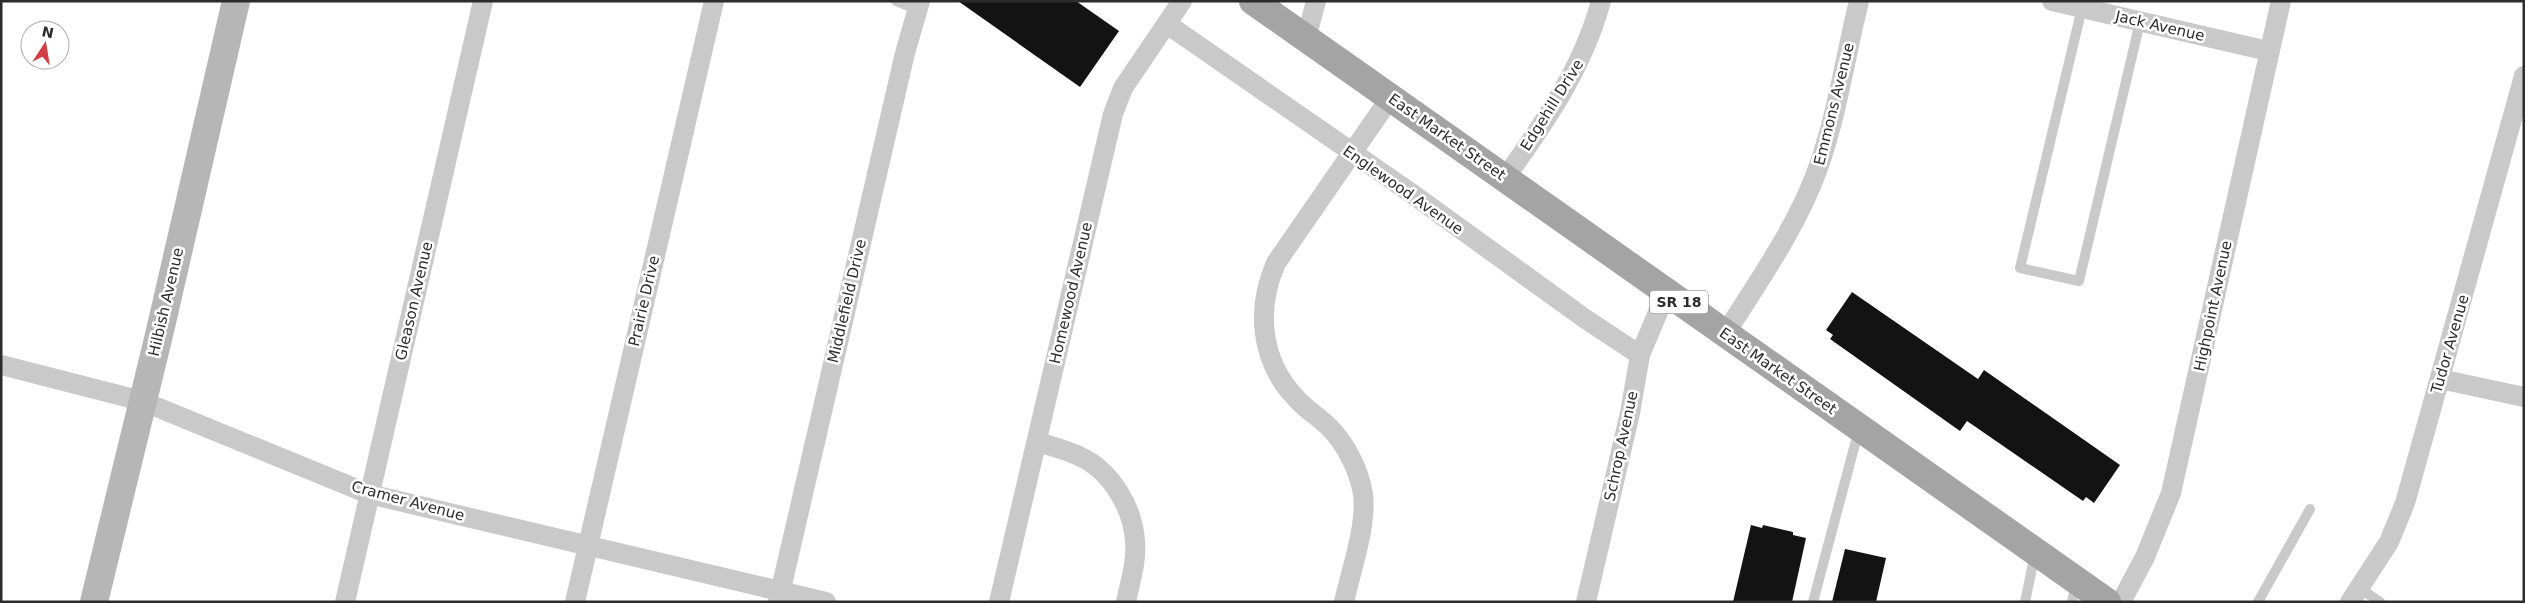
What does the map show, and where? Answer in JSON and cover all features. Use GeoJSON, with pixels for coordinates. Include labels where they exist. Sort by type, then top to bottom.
{"type":"FeatureCollection","features":[{"type":"Feature","properties":{"kind":"main road","name":"Hilbish Avenue"},"geometry":{"type":"LineString","coordinates":[[94,602],[236,1]]}},
{"type":"Feature","properties":{"kind":"main road","name":"East Market Street"},"geometry":{"type":"LineString","coordinates":[[1253,1],[2036,553],[2074,592],[2107,602]]}},
{"type":"Feature","properties":{"kind":"street","name":"Gleason Avenue"},"geometry":{"type":"LineString","coordinates":[[345,602],[483,1]]}},
{"type":"Feature","properties":{"kind":"street","name":"Prairie Drive"},"geometry":{"type":"LineString","coordinates":[[575,602],[714,1]]}},
{"type":"Feature","properties":{"kind":"street"},"geometry":{"type":"LineString","coordinates":[[1306,39],[1316,1]]}},
{"type":"Feature","properties":{"kind":"street","name":"Edgehill Drive"},"geometry":{"type":"LineString","coordinates":[[1505,178],[1542,126],[1573,76],[1584,51],[1601,1]]}},
{"type":"Feature","properties":{"kind":"street","name":"Emmons Avenue"},"geometry":{"type":"LineString","coordinates":[[1725,334],[1786,237],[1816,174],[1833,121],[1860,1]]}},
{"type":"Feature","properties":{"kind":"street","name":"Jack Avenue"},"geometry":{"type":"LineString","coordinates":[[2052,1],[2268,51]]}},
{"type":"Feature","properties":{"kind":"street","name":"Highpoint Avenue"},"geometry":{"type":"LineString","coordinates":[[2121,602],[2145,557],[2171,492],[2268,51],[2281,1]]}},
{"type":"Feature","properties":{"kind":"street","name":"Homewood Avenue"},"geometry":{"type":"LineString","coordinates":[[999,602],[1113,114],[1123,88],[1167,24],[1179,2]]}},
{"type":"Feature","properties":{"kind":"street","name":"Middlefield Drive"},"geometry":{"type":"LineString","coordinates":[[779,596],[918,5]]}},
{"type":"Feature","properties":{"kind":"street","name":"Englewood Avenue"},"geometry":{"type":"LineString","coordinates":[[1167,24],[1584,318],[1640,355]]}},
{"type":"Feature","properties":{"kind":"street","name":"Tudor Avenue"},"geometry":{"type":"LineString","coordinates":[[2355,595],[2395,529],[2440,379],[2524,76]]}},
{"type":"Feature","properties":{"kind":"street"},"geometry":{"type":"LineString","coordinates":[[1344,602],[1362,522],[1363,493],[1359,478],[1341,442],[1329,427],[1295,397],[1284,384],[1271,360],[1266,345],[1263,316],[1266,289],[1276,263],[1390,98]]}},
{"type":"Feature","properties":{"kind":"street","name":"Schrop Avenue"},"geometry":{"type":"LineString","coordinates":[[1586,602],[1630,413],[1640,355],[1666,293]]}},
{"type":"Feature","properties":{"kind":"street","name":"Cramer Avenue"},"geometry":{"type":"LineString","coordinates":[[1,366],[142,401],[369,494],[653,560],[779,596],[826,602]]}},
{"type":"Feature","properties":{"kind":"street"},"geometry":{"type":"LineString","coordinates":[[2440,379],[2524,398]]}},
{"type":"Feature","properties":{"kind":"street"},"geometry":{"type":"LineString","coordinates":[[1037,442],[1081,457],[1108,478],[1120,495],[1133,526],[1135,541],[1133,568],[1126,602]]}},
{"type":"Feature","properties":{"kind":"lane"},"geometry":{"type":"LineString","coordinates":[[896,1],[918,5]]}},
{"type":"Feature","properties":{"kind":"lane"},"geometry":{"type":"LineString","coordinates":[[2082,8],[2020,268],[2079,281],[2140,22]]}},
{"type":"Feature","properties":{"kind":"lane"},"geometry":{"type":"LineString","coordinates":[[1813,602],[1860,428]]}},
{"type":"Feature","properties":{"kind":"lane"},"geometry":{"type":"LineString","coordinates":[[2258,602],[2310,509]]}},
{"type":"Feature","properties":{"kind":"lane"},"geometry":{"type":"LineString","coordinates":[[2024,602],[2036,553]]}},
{"type":"Feature","properties":{"kind":"lane"},"geometry":{"type":"LineString","coordinates":[[2355,595],[2380,602]]}},
{"type":"Feature","properties":{"kind":"building"},"geometry":{"type":"Polygon","coordinates":[[[958,1],[1076,1],[1119,31],[1080,87],[958,1]]]}},
{"type":"Feature","properties":{"kind":"building"},"geometry":{"type":"Polygon","coordinates":[[[1852,292],[1978,379],[1984,370],[2120,465],[2094,503],[2086,497],[2083,501],[1967,421],[1960,431],[1830,339],[1833,335],[1826,330],[1852,292]]]}},
{"type":"Feature","properties":{"kind":"building"},"geometry":{"type":"Polygon","coordinates":[[[1751,525],[1762,528],[1763,525],[1793,532],[1793,535],[1806,538],[1792,602],[1733,602],[1751,525]]]}},
{"type":"Feature","properties":{"kind":"building"},"geometry":{"type":"Polygon","coordinates":[[[1845,549],[1886,558],[1876,602],[1832,602],[1845,549]]]}}]}
